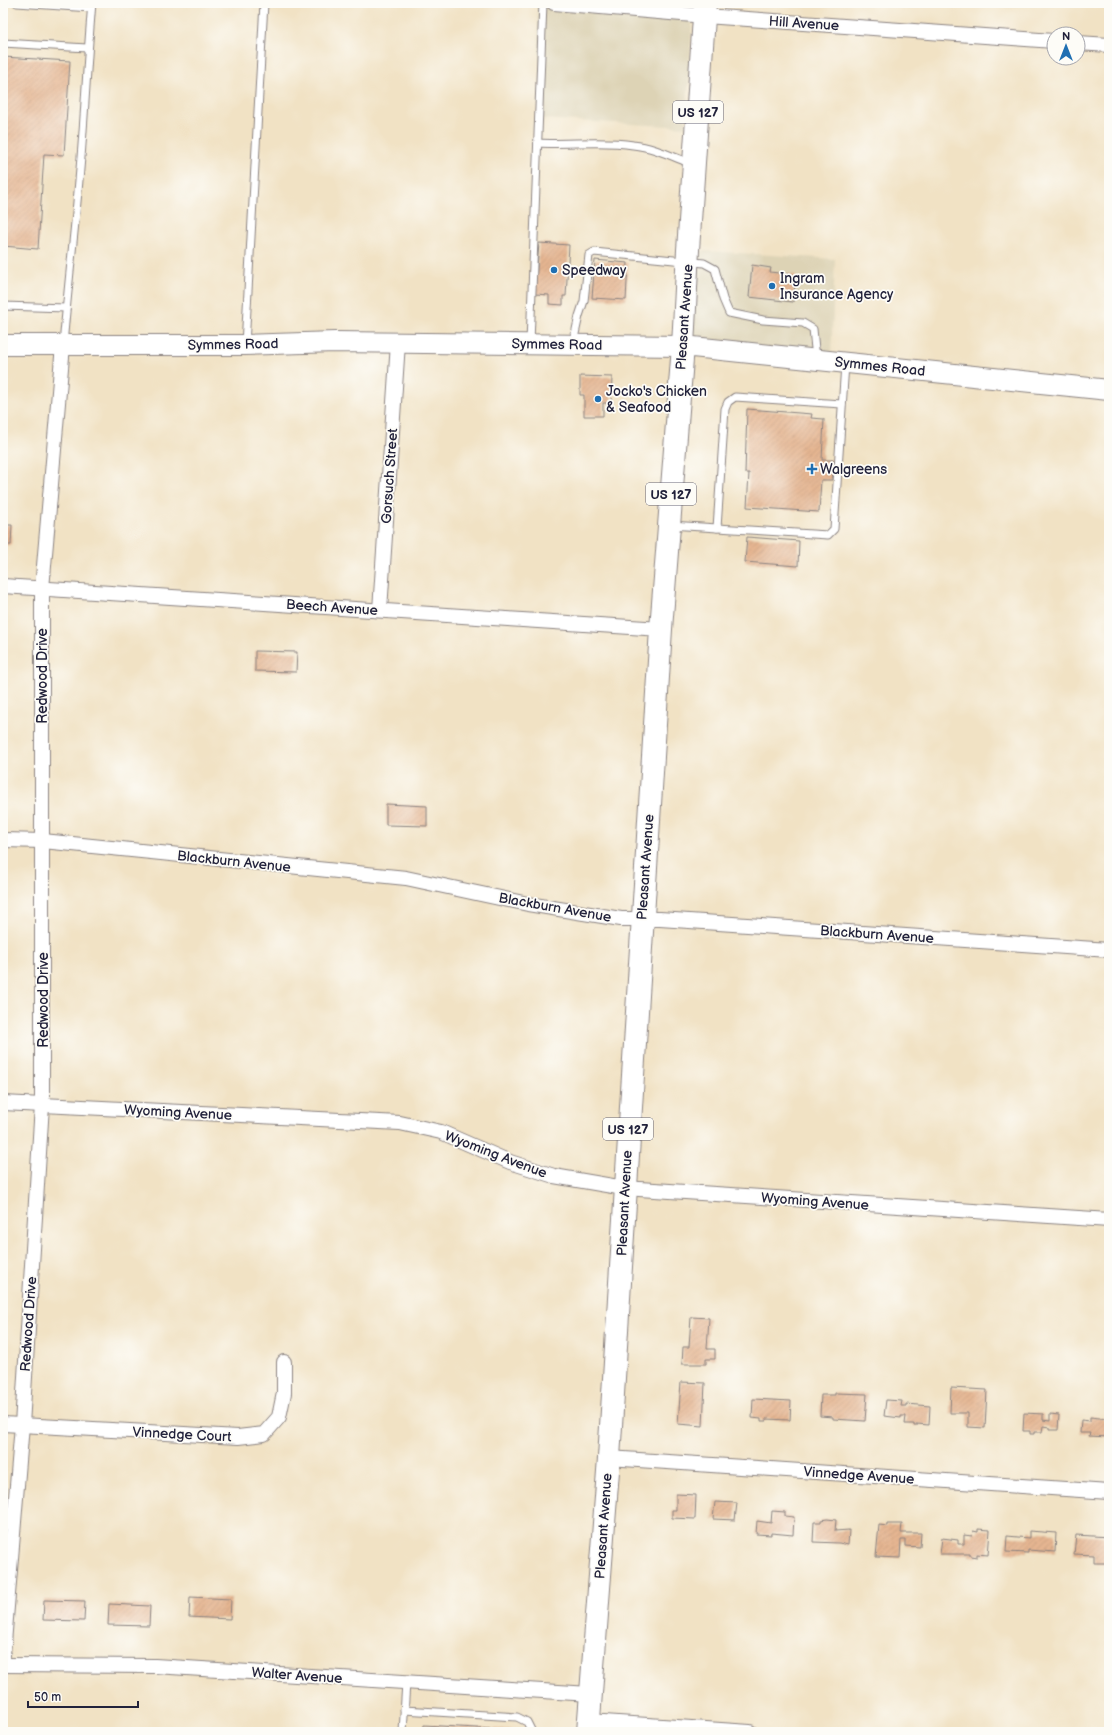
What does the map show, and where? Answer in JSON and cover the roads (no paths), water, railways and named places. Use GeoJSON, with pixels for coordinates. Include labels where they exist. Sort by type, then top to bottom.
{"type":"FeatureCollection","features":[{"type":"Feature","properties":{"kind":"main road","name":"Pleasant Avenue"},"geometry":{"type":"LineString","coordinates":[[589,1726],[590,1694],[609,1458],[624,1188],[661,629],[683,346],[687,262],[705,10]]}},
{"type":"Feature","properties":{"kind":"street","name":"Hill Avenue"},"geometry":{"type":"LineString","coordinates":[[554,3],[705,10],[1046,40]]}},
{"type":"Feature","properties":{"kind":"street"},"geometry":{"type":"LineString","coordinates":[[1086,44],[1109,45]]}},
{"type":"Feature","properties":{"kind":"street","name":"Symmes Road"},"geometry":{"type":"LineString","coordinates":[[3,345],[245,345],[335,342],[683,346],[1109,390]]}},
{"type":"Feature","properties":{"kind":"street","name":"Gorsuch Street"},"geometry":{"type":"LineString","coordinates":[[380,610],[398,343]]}},
{"type":"Feature","properties":{"kind":"street","name":"Redwood Drive"},"geometry":{"type":"LineString","coordinates":[[3,1655],[22,1425],[42,1105],[42,589],[63,345]]}},
{"type":"Feature","properties":{"kind":"street","name":"Beech Avenue"},"geometry":{"type":"LineString","coordinates":[[3,586],[661,629]]}},
{"type":"Feature","properties":{"kind":"street","name":"Blackburn Avenue"},"geometry":{"type":"LineString","coordinates":[[3,840],[43,841],[406,878],[528,904],[621,918],[642,918],[1109,950]]}},
{"type":"Feature","properties":{"kind":"street","name":"Wyoming Avenue"},"geometry":{"type":"LineString","coordinates":[[3,1103],[400,1123],[441,1132],[510,1162],[554,1176],[624,1188],[1109,1220]]}},
{"type":"Feature","properties":{"kind":"street","name":"Vinnedge Court"},"geometry":{"type":"LineString","coordinates":[[22,1425],[238,1437],[264,1434],[279,1417],[284,1393],[284,1362]]}},
{"type":"Feature","properties":{"kind":"street"},"geometry":{"type":"LineString","coordinates":[[3,1424],[22,1425]]}},
{"type":"Feature","properties":{"kind":"street","name":"Vinnedge Avenue"},"geometry":{"type":"LineString","coordinates":[[609,1458],[1109,1492]]}},
{"type":"Feature","properties":{"kind":"street","name":"Walter Avenue"},"geometry":{"type":"LineString","coordinates":[[3,1665],[155,1666],[590,1694]]}},
{"type":"Feature","properties":{"kind":"street"},"geometry":{"type":"LineString","coordinates":[[589,1726],[750,1732]]}},
{"type":"Feature","properties":{"kind":"lane"},"geometry":{"type":"LineString","coordinates":[[17,3],[91,6],[80,168],[63,345]]}},
{"type":"Feature","properties":{"kind":"lane"},"geometry":{"type":"LineString","coordinates":[[245,345],[264,3]]}},
{"type":"Feature","properties":{"kind":"lane"},"geometry":{"type":"LineString","coordinates":[[530,344],[543,3]]}},
{"type":"Feature","properties":{"kind":"lane"},"geometry":{"type":"LineString","coordinates":[[3,43],[87,48]]}},
{"type":"Feature","properties":{"kind":"lane"},"geometry":{"type":"LineString","coordinates":[[538,144],[560,145],[616,143],[635,145],[654,149],[694,166]]}},
{"type":"Feature","properties":{"kind":"lane"},"geometry":{"type":"LineString","coordinates":[[573,344],[584,300],[589,255],[594,252],[704,263],[715,269],[723,299],[729,314],[763,320],[803,323],[813,329],[816,359]]}},
{"type":"Feature","properties":{"kind":"lane"},"geometry":{"type":"LineString","coordinates":[[3,306],[66,308]]}},
{"type":"Feature","properties":{"kind":"lane"},"geometry":{"type":"LineString","coordinates":[[669,525],[828,535],[834,529],[845,362]]}},
{"type":"Feature","properties":{"kind":"lane"},"geometry":{"type":"LineString","coordinates":[[717,528],[725,408],[728,402],[734,397],[842,404]]}},
{"type":"Feature","properties":{"kind":"lane"},"geometry":{"type":"LineString","coordinates":[[403,1732],[406,1682]]}},
{"type":"Feature","properties":{"kind":"lane"},"geometry":{"type":"LineString","coordinates":[[404,1710],[517,1717],[527,1722],[532,1732]]}},
{"type":"Feature","properties":{"kind":"place","name":"Speedway"},"geometry":{"type":"Point","coordinates":[554,270]}},
{"type":"Feature","properties":{"kind":"place","name":"Ingram Insurance Agency"},"geometry":{"type":"Point","coordinates":[772,286]}},
{"type":"Feature","properties":{"kind":"place","name":"Jocko's Chicken & Seafood"},"geometry":{"type":"Point","coordinates":[598,399]}},
{"type":"Feature","properties":{"kind":"place","name":"Walgreens"},"geometry":{"type":"Point","coordinates":[812,469]}}]}
